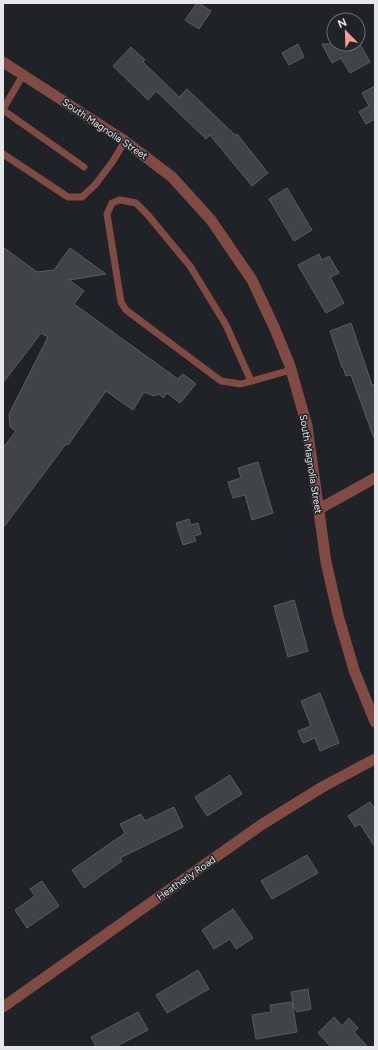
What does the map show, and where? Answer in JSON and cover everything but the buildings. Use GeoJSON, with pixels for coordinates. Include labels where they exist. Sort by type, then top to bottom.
{"type":"FeatureCollection","features":[{"type":"Feature","properties":{"kind":"street","name":"South Magnolia Street"},"geometry":{"type":"LineString","coordinates":[[3,62],[125,141],[172,177],[211,220],[252,280],[276,329],[291,370],[307,426],[326,562],[338,615],[354,670],[375,722]]}},
{"type":"Feature","properties":{"kind":"street"},"geometry":{"type":"LineString","coordinates":[[319,509],[375,478]]}},
{"type":"Feature","properties":{"kind":"street","name":"Heatherly Road"},"geometry":{"type":"LineString","coordinates":[[3,1007],[261,825],[324,786],[375,759]]}},
{"type":"Feature","properties":{"kind":"lane"},"geometry":{"type":"LineString","coordinates":[[23,74],[3,110],[84,167]]}},
{"type":"Feature","properties":{"kind":"lane"},"geometry":{"type":"LineString","coordinates":[[3,154],[68,197],[82,197],[95,185],[113,161],[125,141]]}},
{"type":"Feature","properties":{"kind":"lane"},"geometry":{"type":"LineString","coordinates":[[251,381],[226,325],[190,266],[136,203],[120,200],[112,203],[107,214],[121,302],[126,310],[220,381],[241,384],[291,370]]}}]}
